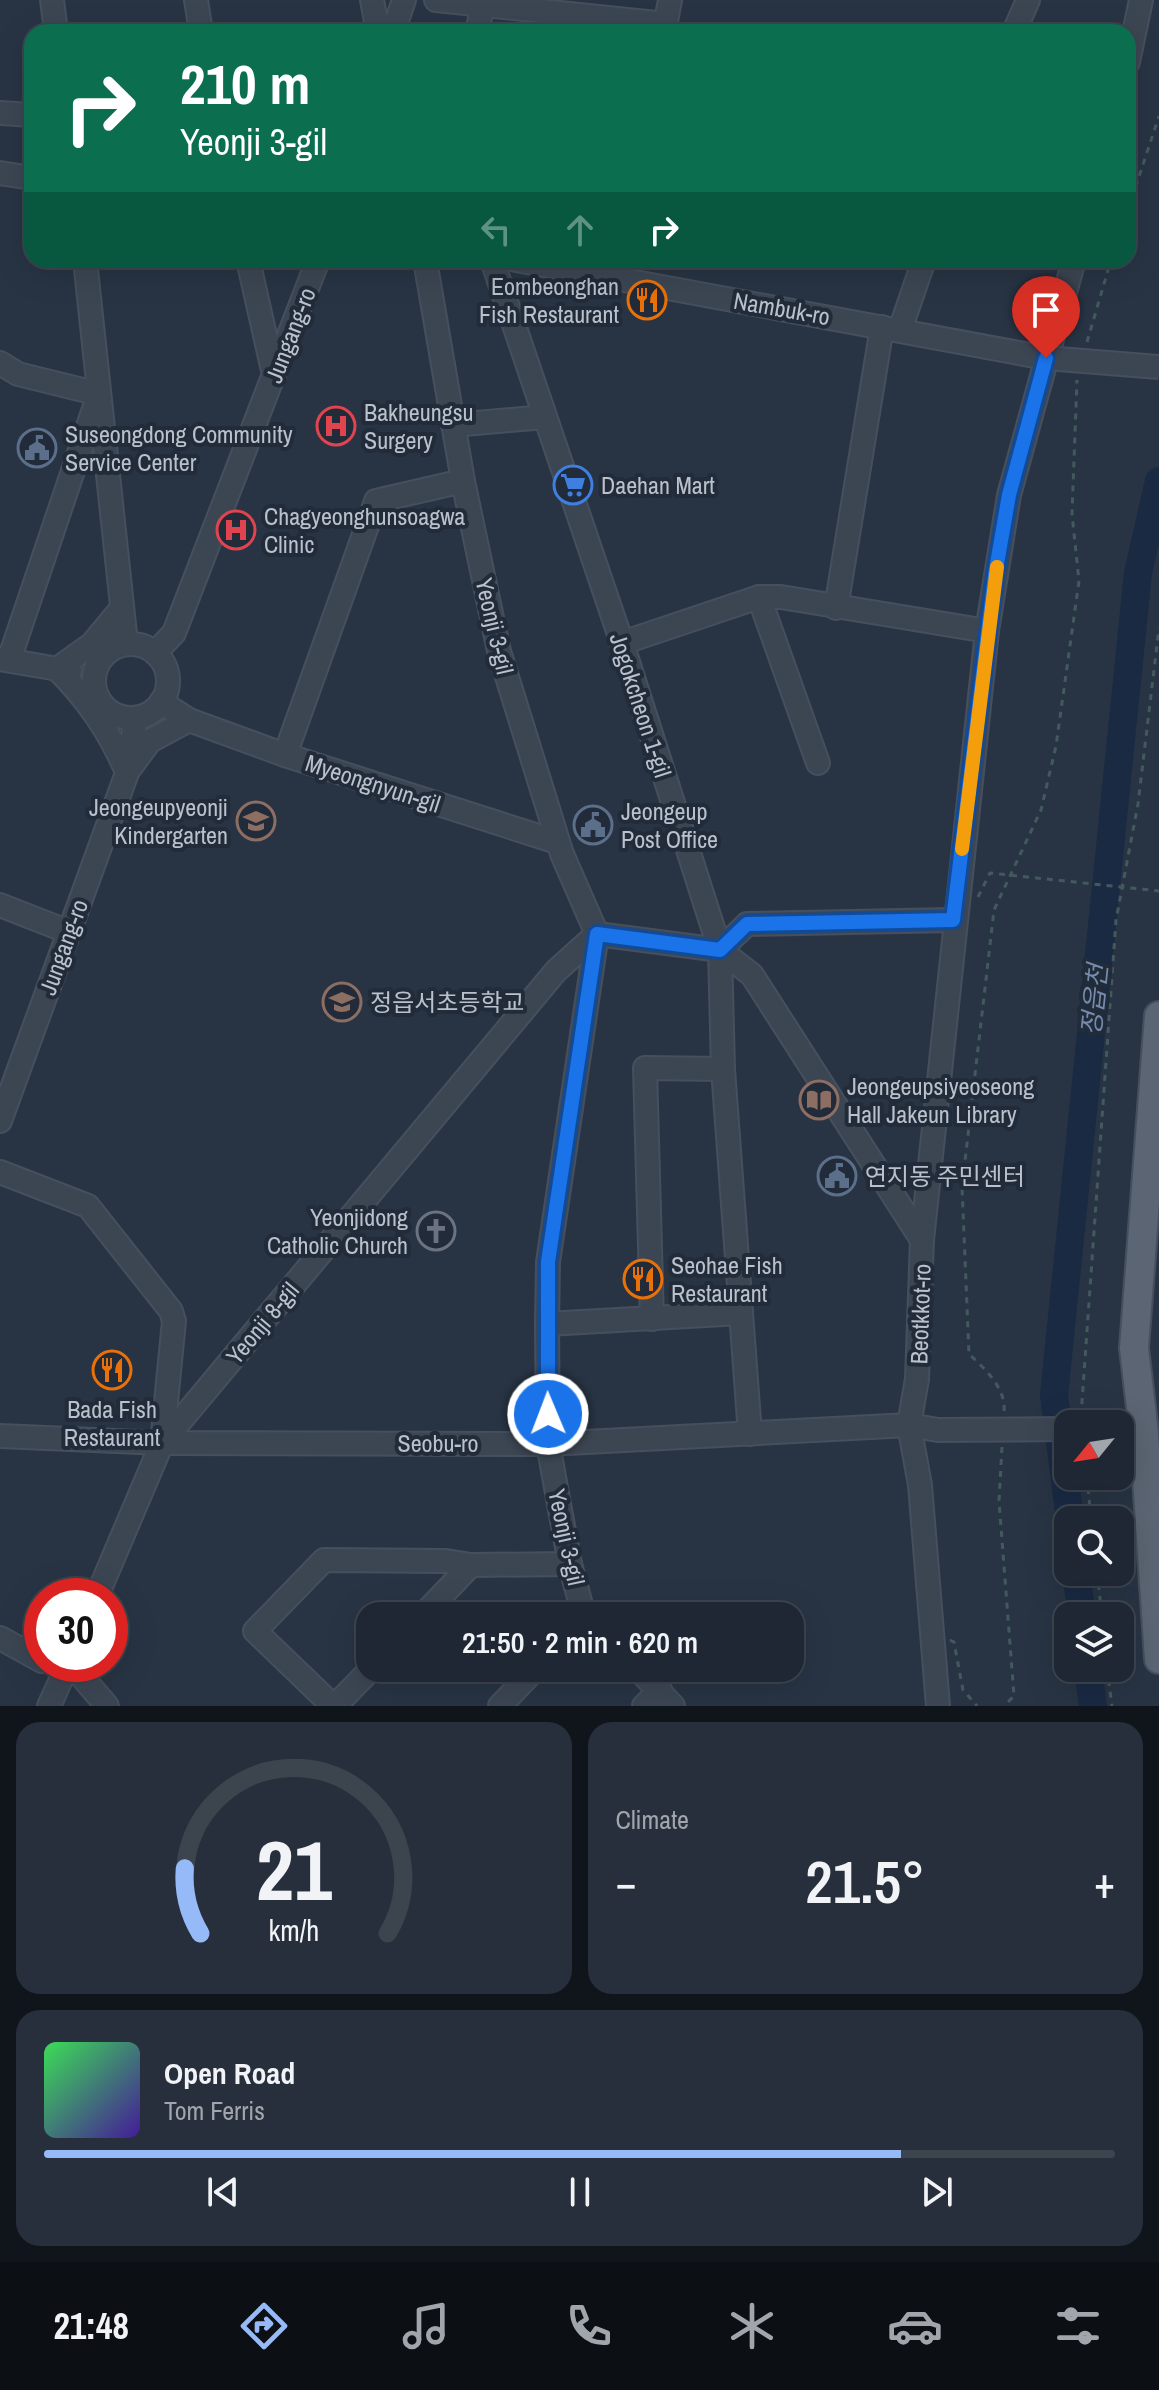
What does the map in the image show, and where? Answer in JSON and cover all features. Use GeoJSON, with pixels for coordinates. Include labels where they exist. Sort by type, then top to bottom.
{"type":"FeatureCollection","features":[{"type":"Feature","properties":{"kind":"main road"},"geometry":{"type":"LineString","coordinates":[[1133,1410],[1134,1348],[1151,1210],[1159,1016]]}},
{"type":"Feature","properties":{"kind":"main road"},"geometry":{"type":"LineString","coordinates":[[1134,1449],[1159,1659]]}},
{"type":"Feature","properties":{"kind":"street"},"geometry":{"type":"LineString","coordinates":[[52,0],[55,24]]}},
{"type":"Feature","properties":{"kind":"street"},"geometry":{"type":"LineString","coordinates":[[196,0],[200,24]]}},
{"type":"Feature","properties":{"kind":"street"},"geometry":{"type":"LineString","coordinates":[[372,0],[376,24]]}},
{"type":"Feature","properties":{"kind":"street"},"geometry":{"type":"LineString","coordinates":[[396,24],[404,0]]}},
{"type":"Feature","properties":{"kind":"street"},"geometry":{"type":"LineString","coordinates":[[436,0],[483,3],[636,24]]}},
{"type":"Feature","properties":{"kind":"street"},"geometry":{"type":"LineString","coordinates":[[666,24],[670,0]]}},
{"type":"Feature","properties":{"kind":"street"},"geometry":{"type":"LineString","coordinates":[[1018,24],[1028,0]]}},
{"type":"Feature","properties":{"kind":"street"},"geometry":{"type":"LineString","coordinates":[[1136,24],[1141,0]]}},
{"type":"Feature","properties":{"kind":"street"},"geometry":{"type":"LineString","coordinates":[[479,24],[483,3]]}},
{"type":"Feature","properties":{"kind":"street"},"geometry":{"type":"LineString","coordinates":[[0,113],[24,114]]}},
{"type":"Feature","properties":{"kind":"street"},"geometry":{"type":"LineString","coordinates":[[0,173],[24,177]]}},
{"type":"Feature","properties":{"kind":"street"},"geometry":{"type":"LineString","coordinates":[[86,268],[126,643]]}},
{"type":"Feature","properties":{"kind":"street"},"geometry":{"type":"LineString","coordinates":[[250,268],[274,376]]}},
{"type":"Feature","properties":{"kind":"street","name":"Jungang-ro"},"geometry":{"type":"LineString","coordinates":[[174,633],[315,268]]}},
{"type":"Feature","properties":{"kind":"street","name":"Yeonji 3-gil"},"geometry":{"type":"LineString","coordinates":[[426,268],[463,481],[499,651],[557,842],[597,934],[548,1262],[548,1444],[570,1564],[580,1602]]}},
{"type":"Feature","properties":{"kind":"street","name":"Jogokcheon 1-gil"},"geometry":{"type":"LineString","coordinates":[[495,268],[622,643],[720,950],[723,1069],[750,1434]]}},
{"type":"Feature","properties":{"kind":"street"},"geometry":{"type":"LineString","coordinates":[[836,608],[891,328],[920,268]]}},
{"type":"Feature","properties":{"kind":"street","name":"Beotkkot-ro"},"geometry":{"type":"LineString","coordinates":[[938,1706],[920,1485],[909,1425],[917,1379],[922,1240],[953,920],[987,631],[1009,495],[1072,268]]}},
{"type":"Feature","properties":{"kind":"street","name":"Nambuk-ro"},"geometry":{"type":"LineString","coordinates":[[621,269],[891,328],[1046,358],[1159,367]]}},
{"type":"Feature","properties":{"kind":"street"},"geometry":{"type":"LineString","coordinates":[[0,363],[18,374],[99,394]]}},
{"type":"Feature","properties":{"kind":"street"},"geometry":{"type":"LineString","coordinates":[[94,675],[4,660],[99,394]]}},
{"type":"Feature","properties":{"kind":"street"},"geometry":{"type":"LineString","coordinates":[[453,425],[545,417]]}},
{"type":"Feature","properties":{"kind":"street"},"geometry":{"type":"LineString","coordinates":[[285,755],[376,501],[463,481]]}},
{"type":"Feature","properties":{"kind":"street"},"geometry":{"type":"LineString","coordinates":[[759,597],[818,763]]}},
{"type":"Feature","properties":{"kind":"street"},"geometry":{"type":"LineString","coordinates":[[622,643],[759,597],[781,597],[987,631]]}},
{"type":"Feature","properties":{"kind":"street"},"geometry":{"type":"LineString","coordinates":[[121,609],[131,630],[153,639],[174,633]]}},
{"type":"Feature","properties":{"kind":"street"},"geometry":{"type":"LineString","coordinates":[[57,669],[92,644],[121,609]]}},
{"type":"Feature","properties":{"kind":"street"},"geometry":{"type":"LineString","coordinates":[[155,653],[174,633]]}},
{"type":"Feature","properties":{"kind":"street"},"geometry":{"type":"LineString","coordinates":[[127,773],[150,741],[189,720],[176,673],[174,633]]}},
{"type":"Feature","properties":{"kind":"street"},"geometry":{"type":"LineString","coordinates":[[126,643],[138,643],[155,653],[167,674],[167,688],[161,702],[153,710],[136,718],[115,715],[102,705],[95,689],[94,675],[96,663],[105,653],[126,643]]}},
{"type":"Feature","properties":{"kind":"street"},"geometry":{"type":"LineString","coordinates":[[57,669],[88,700],[112,737],[127,773]]}},
{"type":"Feature","properties":{"kind":"street","name":"Myeongnyun-gil"},"geometry":{"type":"LineString","coordinates":[[161,702],[189,720],[285,755],[557,842]]}},
{"type":"Feature","properties":{"kind":"street"},"geometry":{"type":"LineString","coordinates":[[127,773],[136,718]]}},
{"type":"Feature","properties":{"kind":"street","name":"Jungang-ro"},"geometry":{"type":"LineString","coordinates":[[0,1121],[127,773]]}},
{"type":"Feature","properties":{"kind":"street"},"geometry":{"type":"LineString","coordinates":[[0,905],[69,932]]}},
{"type":"Feature","properties":{"kind":"street"},"geometry":{"type":"LineString","coordinates":[[720,950],[747,924],[953,920]]}},
{"type":"Feature","properties":{"kind":"street"},"geometry":{"type":"LineString","coordinates":[[597,934],[720,950],[752,975],[922,1240]]}},
{"type":"Feature","properties":{"kind":"street","name":"Yeonji 8-gil"},"geometry":{"type":"LineString","coordinates":[[105,1578],[162,1443],[556,971],[597,934]]}},
{"type":"Feature","properties":{"kind":"street"},"geometry":{"type":"LineString","coordinates":[[652,1319],[645,1068],[723,1069]]}},
{"type":"Feature","properties":{"kind":"street"},"geometry":{"type":"LineString","coordinates":[[0,1172],[88,1206],[171,1311],[174,1321],[162,1443]]}},
{"type":"Feature","properties":{"kind":"street"},"geometry":{"type":"LineString","coordinates":[[547,1324],[741,1313]]}},
{"type":"Feature","properties":{"kind":"street","name":"Seobu-ro"},"geometry":{"type":"LineString","coordinates":[[0,1436],[162,1443],[548,1444],[909,1425],[938,1430],[1054,1429]]}},
{"type":"Feature","properties":{"kind":"street"},"geometry":{"type":"LineString","coordinates":[[358,1682],[334,1706],[255,1631],[324,1560],[446,1561],[471,1565],[570,1564]]}},
{"type":"Feature","properties":{"kind":"street"},"geometry":{"type":"LineString","coordinates":[[435,1602],[471,1565]]}},
{"type":"Feature","properties":{"kind":"street"},"geometry":{"type":"LineString","coordinates":[[0,1638],[24,1651]]}},
{"type":"Feature","properties":{"kind":"street"},"geometry":{"type":"LineString","coordinates":[[49,1706],[57,1682]]}},
{"type":"Feature","properties":{"kind":"street"},"geometry":{"type":"LineString","coordinates":[[81,1682],[107,1706]]}},
{"type":"Feature","properties":{"kind":"street"},"geometry":{"type":"LineString","coordinates":[[500,1706],[523,1682]]}},
{"type":"Feature","properties":{"kind":"street"},"geometry":{"type":"LineString","coordinates":[[646,1682],[659,1701]]}},
{"type":"Feature","properties":{"kind":"path"},"geometry":{"type":"LineString","coordinates":[[1136,186],[1159,116]]}},
{"type":"Feature","properties":{"kind":"path"},"geometry":{"type":"LineString","coordinates":[[1083,355],[1109,268]]}},
{"type":"Feature","properties":{"kind":"path"},"geometry":{"type":"LineString","coordinates":[[1004,1415],[1005,1401],[988,1372],[969,1354],[962,1187],[994,910],[1041,810],[1058,731],[1079,581],[1072,514],[1076,386],[1080,370]]}},
{"type":"Feature","properties":{"kind":"path"},"geometry":{"type":"LineString","coordinates":[[1082,1410],[1118,885],[1138,804],[1159,628]]}},
{"type":"Feature","properties":{"kind":"path"},"geometry":{"type":"LineString","coordinates":[[977,899],[990,873],[1159,891]]}},
{"type":"Feature","properties":{"kind":"path"},"geometry":{"type":"LineString","coordinates":[[1002,1444],[999,1501],[1014,1696],[1004,1706]]}},
{"type":"Feature","properties":{"kind":"path"},"geometry":{"type":"LineString","coordinates":[[932,1633],[954,1642],[963,1690],[977,1706]]}},
{"type":"Feature","properties":{"kind":"path"},"geometry":{"type":"LineString","coordinates":[[1109,1682],[1112,1706]]}},
{"type":"Feature","properties":{"kind":"waterway","name":"정읍천"},"geometry":{"type":"LineString","coordinates":[[1068,1506],[1054,1395],[1138,573],[1159,481]]}},
{"type":"Feature","properties":{"kind":"waterway","name":"정읍천"},"geometry":{"type":"LineString","coordinates":[[1078,1586],[1080,1602]]}},
{"type":"Feature","properties":{"kind":"waterway","name":"정읍천"},"geometry":{"type":"LineString","coordinates":[[1090,1682],[1093,1706]]}},
{"type":"Feature","properties":{"kind":"slow traffic"},"geometry":{"type":"LineString","coordinates":[[962,849],[997,567]]}},
{"type":"Feature","properties":{"kind":"place","name":"Eombeonghan Fish Restaurant"},"geometry":{"type":"Point","coordinates":[647,300]}},
{"type":"Feature","properties":{"kind":"place","name":"Bakheungsu Surgery"},"geometry":{"type":"Point","coordinates":[336,426]}},
{"type":"Feature","properties":{"kind":"place","name":"Suseongdong Community Service Center"},"geometry":{"type":"Point","coordinates":[37,448]}},
{"type":"Feature","properties":{"kind":"place","name":"Daehan Mart"},"geometry":{"type":"Point","coordinates":[573,485]}},
{"type":"Feature","properties":{"kind":"place","name":"Chagyeonghunsoagwa Clinic"},"geometry":{"type":"Point","coordinates":[236,530]}},
{"type":"Feature","properties":{"kind":"place","name":"Jeongeupyeonji Kindergarten"},"geometry":{"type":"Point","coordinates":[256,821]}},
{"type":"Feature","properties":{"kind":"place","name":"Jeongeup Post Office"},"geometry":{"type":"Point","coordinates":[593,825]}},
{"type":"Feature","properties":{"kind":"place","name":"정읍서초등학교"},"geometry":{"type":"Point","coordinates":[342,1002]}},
{"type":"Feature","properties":{"kind":"place","name":"Jeongeupsiyeoseong Hall Jakeun Library"},"geometry":{"type":"Point","coordinates":[819,1100]}},
{"type":"Feature","properties":{"kind":"place","name":"연지동 주민센터"},"geometry":{"type":"Point","coordinates":[837,1176]}},
{"type":"Feature","properties":{"kind":"place","name":"Yeonjidong Catholic Church"},"geometry":{"type":"Point","coordinates":[436,1231]}},
{"type":"Feature","properties":{"kind":"place","name":"Seohae Fish Restaurant"},"geometry":{"type":"Point","coordinates":[643,1279]}},
{"type":"Feature","properties":{"kind":"place","name":"Bada Fish Restaurant"},"geometry":{"type":"Point","coordinates":[112,1370]}},
{"type":"Feature","properties":{"kind":"route"},"geometry":{"type":"LineString","coordinates":[[548,1414],[548,1262],[597,934],[720,950],[747,924],[953,920],[995,575],[1009,495],[1046,358]]}}]}
